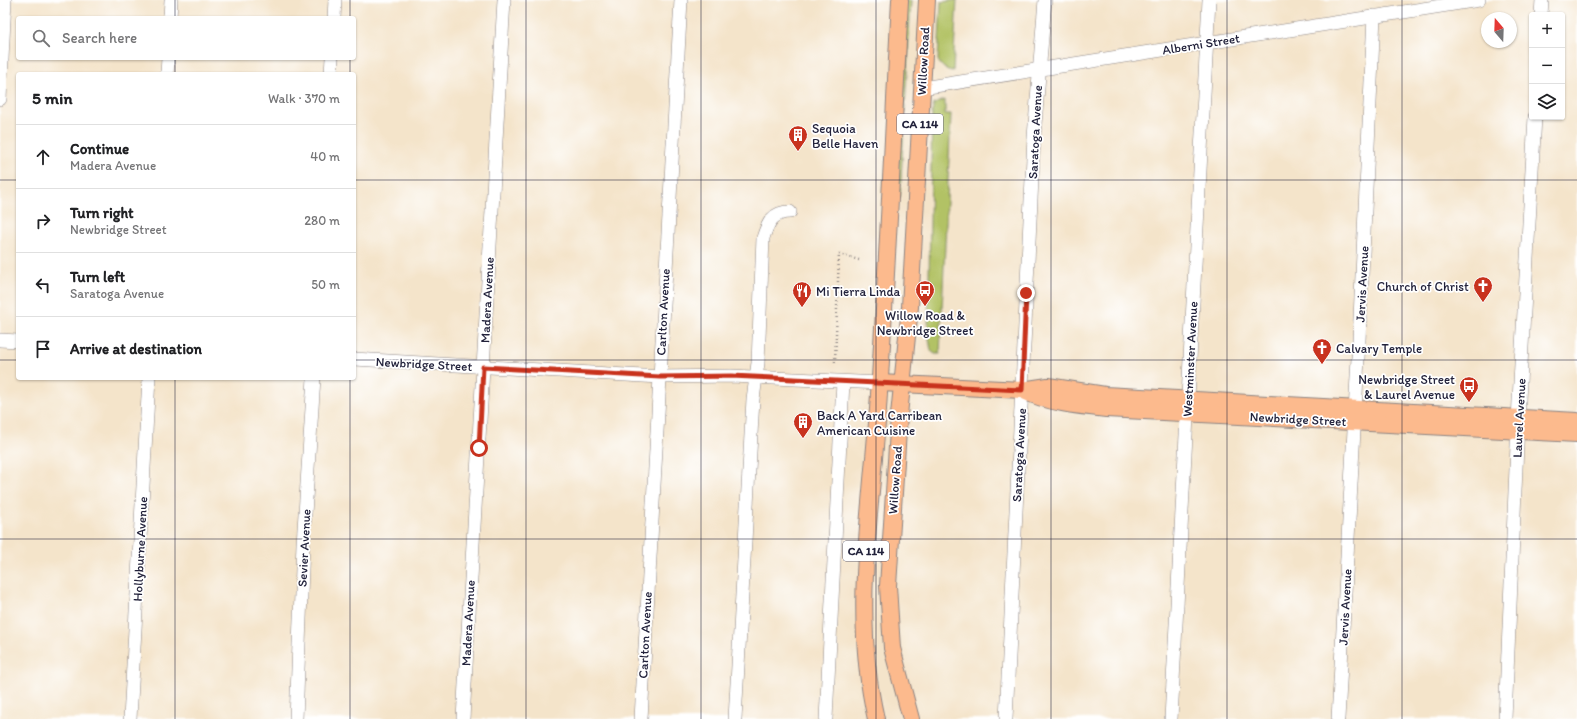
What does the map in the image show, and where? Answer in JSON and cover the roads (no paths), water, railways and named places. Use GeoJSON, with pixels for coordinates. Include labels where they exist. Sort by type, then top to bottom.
{"type":"FeatureCollection","features":[{"type":"Feature","properties":{"kind":"main road","name":"Willow Road"},"geometry":{"type":"LineString","coordinates":[[876,719],[868,679],[863,618],[864,578],[880,383],[900,0]]}},
{"type":"Feature","properties":{"kind":"main road","name":"Willow Road"},"geometry":{"type":"LineString","coordinates":[[911,719],[892,648],[888,586],[899,415],[910,307],[926,0]]}},
{"type":"Feature","properties":{"kind":"main road","name":"Newbridge Street"},"geometry":{"type":"LineString","coordinates":[[880,383],[1022,390],[1048,386],[1187,406],[1518,425],[1577,434]]}},
{"type":"Feature","properties":{"kind":"main road","name":"Newbridge Street"},"geometry":{"type":"LineString","coordinates":[[1518,425],[1577,421]]}},
{"type":"Feature","properties":{"kind":"street"},"geometry":{"type":"LineString","coordinates":[[0,99],[5,0]]}},
{"type":"Feature","properties":{"kind":"street"},"geometry":{"type":"LineString","coordinates":[[170,16],[171,0]]}},
{"type":"Feature","properties":{"kind":"street"},"geometry":{"type":"LineString","coordinates":[[334,16],[335,0]]}},
{"type":"Feature","properties":{"kind":"street","name":"Madera Avenue"},"geometry":{"type":"LineString","coordinates":[[463,719],[504,0]]}},
{"type":"Feature","properties":{"kind":"street","name":"Carlton Avenue"},"geometry":{"type":"LineString","coordinates":[[641,719],[681,0]]}},
{"type":"Feature","properties":{"kind":"street","name":"Saratoga Avenue"},"geometry":{"type":"LineString","coordinates":[[1006,719],[1039,68],[1045,0]]}},
{"type":"Feature","properties":{"kind":"street","name":"Westminster Avenue"},"geometry":{"type":"LineString","coordinates":[[1171,719],[1208,0]]}},
{"type":"Feature","properties":{"kind":"street","name":"Alberni Street"},"geometry":{"type":"LineString","coordinates":[[922,88],[1039,68],[1206,44],[1479,0]]}},
{"type":"Feature","properties":{"kind":"street"},"geometry":{"type":"LineString","coordinates":[[1541,12],[1542,0]]}},
{"type":"Feature","properties":{"kind":"street","name":"Jervis Avenue"},"geometry":{"type":"LineString","coordinates":[[1338,719],[1355,415],[1374,16]]}},
{"type":"Feature","properties":{"kind":"street"},"geometry":{"type":"LineString","coordinates":[[167,72],[168,60]]}},
{"type":"Feature","properties":{"kind":"street"},"geometry":{"type":"LineString","coordinates":[[331,72],[332,60]]}},
{"type":"Feature","properties":{"kind":"street","name":"Laurel Avenue"},"geometry":{"type":"LineString","coordinates":[[1504,719],[1535,120]]}},
{"type":"Feature","properties":{"kind":"street"},"geometry":{"type":"LineString","coordinates":[[735,719],[763,238],[768,224],[774,216],[781,212],[790,212]]}},
{"type":"Feature","properties":{"kind":"street"},"geometry":{"type":"LineString","coordinates":[[0,340],[16,341]]}},
{"type":"Feature","properties":{"kind":"street","name":"Newbridge Street"},"geometry":{"type":"LineString","coordinates":[[356,360],[660,377],[756,378],[880,383]]}},
{"type":"Feature","properties":{"kind":"street","name":"Hollyburne Avenue"},"geometry":{"type":"LineString","coordinates":[[130,719],[149,380]]}},
{"type":"Feature","properties":{"kind":"street","name":"Sevier Avenue"},"geometry":{"type":"LineString","coordinates":[[296,719],[303,544],[314,380]]}},
{"type":"Feature","properties":{"kind":"street"},"geometry":{"type":"LineString","coordinates":[[826,719],[843,382]]}},
{"type":"Feature","properties":{"kind":"place","name":"Sequoia Belle Haven"},"geometry":{"type":"Point","coordinates":[798,152]}},
{"type":"Feature","properties":{"kind":"place","name":"Church of Christ"},"geometry":{"type":"Point","coordinates":[1483,303]}},
{"type":"Feature","properties":{"kind":"place","name":"Willow Road & Newbridge Street"},"geometry":{"type":"Point","coordinates":[925,307]}},
{"type":"Feature","properties":{"kind":"place","name":"Mi Tierra Linda"},"geometry":{"type":"Point","coordinates":[802,308]}},
{"type":"Feature","properties":{"kind":"place","name":"Calvary Temple"},"geometry":{"type":"Point","coordinates":[1322,365]}},
{"type":"Feature","properties":{"kind":"place","name":"Newbridge Street & Laurel Avenue"},"geometry":{"type":"Point","coordinates":[1469,403]}},
{"type":"Feature","properties":{"kind":"place","name":"Back A Yard Carribean American Cuisine"},"geometry":{"type":"Point","coordinates":[803,439]}}]}
